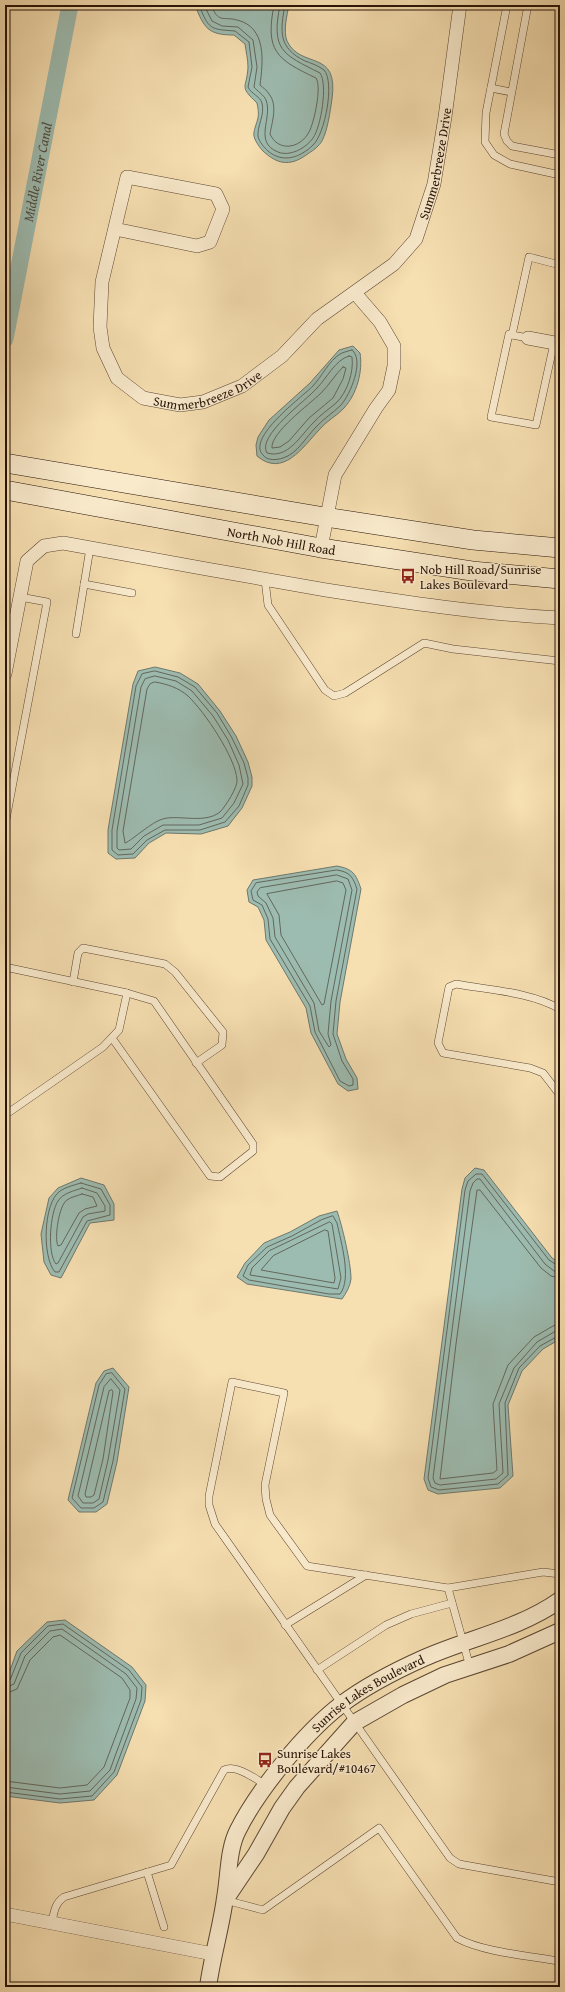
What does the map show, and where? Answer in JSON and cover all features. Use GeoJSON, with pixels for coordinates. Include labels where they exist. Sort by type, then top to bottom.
{"type":"FeatureCollection","features":[{"type":"Feature","properties":{"kind":"main road"},"geometry":{"type":"LineString","coordinates":[[10,463],[325,517],[473,540],[560,548]]}},
{"type":"Feature","properties":{"kind":"main road","name":"North Nob Hill Road"},"geometry":{"type":"LineString","coordinates":[[9,491],[321,548],[472,571],[560,579]]}},
{"type":"Feature","properties":{"kind":"street","name":"Summerbreeze Drive"},"geometry":{"type":"LineString","coordinates":[[115,229],[197,246],[210,242],[223,209],[216,194],[126,177],[102,282],[100,327],[103,348],[117,378],[143,398],[180,405],[203,402],[242,386],[282,356],[316,319],[355,293],[394,264],[416,239],[434,184],[445,117],[460,5]]}},
{"type":"Feature","properties":{"kind":"street"},"geometry":{"type":"LineString","coordinates":[[321,548],[325,517],[335,475],[376,408],[389,390],[394,366],[394,346],[380,322],[355,293]]}},
{"type":"Feature","properties":{"kind":"street"},"geometry":{"type":"LineString","coordinates":[[528,338],[557,343]]}},
{"type":"Feature","properties":{"kind":"street"},"geometry":{"type":"LineString","coordinates":[[5,674],[27,561],[44,546],[63,543],[265,580],[388,600],[521,616],[560,618]]}},
{"type":"Feature","properties":{"kind":"street","name":"Sunrise Lakes Boulevard"},"geometry":{"type":"LineString","coordinates":[[208,1987],[213,1954],[225,1900],[232,1854],[238,1830],[266,1785],[303,1740],[342,1705],[391,1673],[432,1654],[503,1629],[544,1612],[560,1600]]}},
{"type":"Feature","properties":{"kind":"street","name":"Sunrise Lakes Boulevard"},"geometry":{"type":"LineString","coordinates":[[225,1900],[256,1854],[282,1808],[297,1787],[354,1723],[403,1695],[445,1675],[509,1654],[560,1630]]}},
{"type":"Feature","properties":{"kind":"street"},"geometry":{"type":"LineString","coordinates":[[5,1914],[213,1954]]}},
{"type":"Feature","properties":{"kind":"lane"},"geometry":{"type":"LineString","coordinates":[[507,5],[491,88],[484,135],[485,142],[489,150],[494,155],[510,164],[560,174]]}},
{"type":"Feature","properties":{"kind":"lane"},"geometry":{"type":"LineString","coordinates":[[528,5],[504,125],[504,134],[507,141],[517,147],[560,155]]}},
{"type":"Feature","properties":{"kind":"lane"},"geometry":{"type":"LineString","coordinates":[[491,88],[511,92]]}},
{"type":"Feature","properties":{"kind":"lane"},"geometry":{"type":"LineString","coordinates":[[512,335],[529,256],[560,265]]}},
{"type":"Feature","properties":{"kind":"lane"},"geometry":{"type":"LineString","coordinates":[[528,338],[509,334],[491,417],[536,425],[560,329]]}},
{"type":"Feature","properties":{"kind":"lane"},"geometry":{"type":"LineString","coordinates":[[76,634],[90,548]]}},
{"type":"Feature","properties":{"kind":"lane"},"geometry":{"type":"LineString","coordinates":[[265,580],[268,605],[325,690],[334,696],[345,693],[424,643],[453,649],[560,661]]}},
{"type":"Feature","properties":{"kind":"lane"},"geometry":{"type":"LineString","coordinates":[[84,584],[132,593]]}},
{"type":"Feature","properties":{"kind":"lane"},"geometry":{"type":"LineString","coordinates":[[5,825],[47,602],[20,597]]}},
{"type":"Feature","properties":{"kind":"lane"},"geometry":{"type":"LineString","coordinates":[[73,982],[78,953],[83,948],[164,964],[175,972],[223,1032],[222,1044],[196,1063]]}},
{"type":"Feature","properties":{"kind":"lane"},"geometry":{"type":"LineString","coordinates":[[5,967],[127,993],[154,1001],[253,1144],[252,1151],[220,1177],[210,1176],[112,1038]]}},
{"type":"Feature","properties":{"kind":"lane"},"geometry":{"type":"LineString","coordinates":[[560,1009],[549,1002],[534,998],[456,984],[449,988],[438,1043],[443,1053],[530,1068],[543,1073],[560,1095]]}},
{"type":"Feature","properties":{"kind":"lane"},"geometry":{"type":"LineString","coordinates":[[5,1115],[103,1047],[112,1038],[119,1030],[127,993]]}},
{"type":"Feature","properties":{"kind":"lane"},"geometry":{"type":"LineString","coordinates":[[560,1574],[543,1572],[448,1588],[307,1566],[270,1515],[266,1499],[265,1485],[284,1394],[232,1382],[209,1496],[210,1513],[215,1524],[354,1723],[363,1732],[450,1858],[459,1864],[560,1882]]}},
{"type":"Feature","properties":{"kind":"lane"},"geometry":{"type":"LineString","coordinates":[[285,1625],[366,1575]]}},
{"type":"Feature","properties":{"kind":"lane"},"geometry":{"type":"LineString","coordinates":[[448,1588],[465,1643],[470,1667]]}},
{"type":"Feature","properties":{"kind":"lane"},"geometry":{"type":"LineString","coordinates":[[317,1670],[386,1625],[411,1614],[452,1603]]}},
{"type":"Feature","properties":{"kind":"lane"},"geometry":{"type":"LineString","coordinates":[[52,1922],[56,1905],[59,1900],[64,1897],[171,1865],[224,1770],[228,1768],[240,1770],[266,1785]]}},
{"type":"Feature","properties":{"kind":"lane"},"geometry":{"type":"LineString","coordinates":[[225,1900],[263,1910],[379,1828],[457,1938],[464,1942],[492,1949],[559,1961],[560,1954]]}},
{"type":"Feature","properties":{"kind":"lane"},"geometry":{"type":"LineString","coordinates":[[147,1872],[164,1927]]}},
{"type":"Feature","properties":{"kind":"water"},"geometry":{"type":"Polygon","coordinates":[[[195,5],[289,5],[285,28],[287,41],[293,50],[325,66],[330,72],[333,83],[332,99],[326,131],[322,141],[315,149],[303,157],[291,162],[280,162],[262,150],[256,142],[254,136],[258,116],[257,103],[247,93],[245,86],[248,67],[245,44],[234,35],[218,34],[208,29],[204,25],[195,5]]]}},
{"type":"Feature","properties":{"kind":"water"},"geometry":{"type":"Polygon","coordinates":[[[353,346],[360,353],[360,375],[356,389],[344,408],[328,421],[292,458],[275,464],[266,462],[257,456],[256,445],[258,437],[269,420],[310,383],[339,350],[353,346]]]}},
{"type":"Feature","properties":{"kind":"water"},"geometry":{"type":"Polygon","coordinates":[[[155,667],[180,673],[198,684],[220,711],[236,736],[248,762],[252,777],[252,786],[242,808],[228,826],[201,834],[166,833],[149,843],[135,858],[116,859],[108,853],[108,830],[133,684],[138,671],[155,667]]]}},
{"type":"Feature","properties":{"kind":"water"},"geometry":{"type":"Polygon","coordinates":[[[337,866],[347,869],[353,873],[361,889],[340,1002],[337,1034],[346,1059],[357,1078],[358,1089],[348,1091],[338,1084],[311,1033],[306,1008],[266,940],[264,920],[258,907],[249,902],[247,890],[253,880],[337,866]]]}},
{"type":"Feature","properties":{"kind":"water"},"geometry":{"type":"Polygon","coordinates":[[[475,1168],[484,1170],[552,1258],[560,1263],[560,1339],[543,1349],[522,1371],[508,1405],[513,1476],[500,1488],[438,1494],[428,1490],[424,1479],[462,1189],[465,1178],[475,1168]]]}},
{"type":"Feature","properties":{"kind":"water"},"geometry":{"type":"Polygon","coordinates":[[[81,1178],[104,1185],[114,1204],[114,1220],[90,1223],[61,1278],[51,1275],[44,1262],[41,1234],[49,1198],[58,1188],[81,1178]]]}},
{"type":"Feature","properties":{"kind":"water"},"geometry":{"type":"Polygon","coordinates":[[[337,1211],[346,1244],[351,1279],[349,1287],[342,1299],[247,1284],[237,1277],[245,1263],[264,1243],[290,1232],[319,1216],[337,1211]]]}},
{"type":"Feature","properties":{"kind":"water"},"geometry":{"type":"Polygon","coordinates":[[[113,1368],[129,1387],[117,1462],[107,1504],[96,1512],[79,1512],[68,1500],[96,1383],[104,1371],[113,1368]]]}},
{"type":"Feature","properties":{"kind":"water"},"geometry":{"type":"Polygon","coordinates":[[[65,1620],[132,1667],[146,1685],[145,1701],[117,1775],[94,1800],[60,1803],[5,1796],[5,1684],[17,1651],[47,1622],[65,1620]]]}},
{"type":"Feature","properties":{"kind":"waterway","name":"Middle River Canal"},"geometry":{"type":"LineString","coordinates":[[5,339],[70,5]]}},
{"type":"Feature","properties":{"kind":"place","name":"Nob Hill Road/Sunrise Lakes Boulevard"},"geometry":{"type":"Point","coordinates":[408,576]}},
{"type":"Feature","properties":{"kind":"place","name":"Sunrise Lakes Boulevard/#10467"},"geometry":{"type":"Point","coordinates":[265,1760]}}]}
